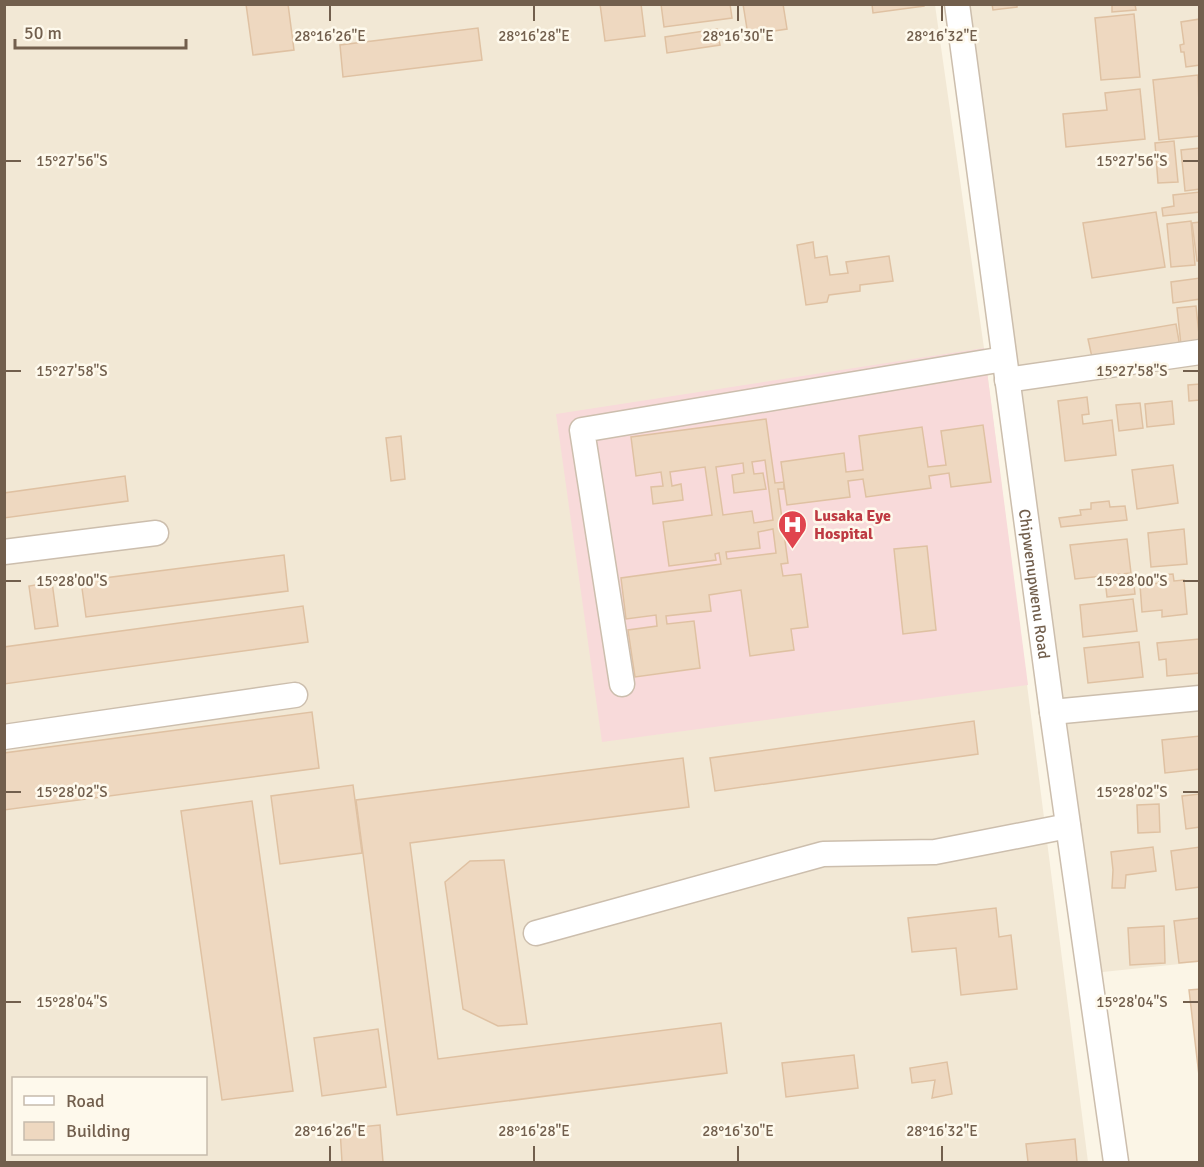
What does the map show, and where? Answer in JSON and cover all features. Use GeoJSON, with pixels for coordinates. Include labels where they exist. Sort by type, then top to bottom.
{"type":"FeatureCollection","features":[{"type":"Feature","properties":{"kind":"street","name":"Chipwenupwenu Road"},"geometry":{"type":"LineString","coordinates":[[957,4],[1052,712],[1116,1162]]}},
{"type":"Feature","properties":{"kind":"street"},"geometry":{"type":"LineString","coordinates":[[622,684],[582,430],[1006,369],[1200,352]]}},
{"type":"Feature","properties":{"kind":"street"},"geometry":{"type":"LineString","coordinates":[[4,552],[156,532]]}},
{"type":"Feature","properties":{"kind":"street"},"geometry":{"type":"LineString","coordinates":[[4,737],[295,695]]}},
{"type":"Feature","properties":{"kind":"street"},"geometry":{"type":"LineString","coordinates":[[1052,712],[1200,698]]}},
{"type":"Feature","properties":{"kind":"street"},"geometry":{"type":"LineString","coordinates":[[536,933],[823,854],[935,852],[1068,826]]}},
{"type":"Feature","properties":{"kind":"shaded area"},"geometry":{"type":"Polygon","coordinates":[[[5,5],[935,5],[984,348],[1088,1162],[5,1162],[5,5]]]}},
{"type":"Feature","properties":{"kind":"shaded area"},"geometry":{"type":"Polygon","coordinates":[[[968,5],[1199,5],[1199,962],[1093,973],[968,5]]]}},
{"type":"Feature","properties":{"kind":"shaded area","name":"Lusaka Eye Hospital"},"geometry":{"type":"Polygon","coordinates":[[[984,348],[1028,685],[602,742],[556,414],[984,348]]]}},
{"type":"Feature","properties":{"kind":"building"},"geometry":{"type":"Polygon","coordinates":[[[246,4],[288,4],[294,50],[253,55],[246,4]]]}},
{"type":"Feature","properties":{"kind":"building"},"geometry":{"type":"Polygon","coordinates":[[[600,4],[641,4],[645,36],[605,41],[600,4]]]}},
{"type":"Feature","properties":{"kind":"building"},"geometry":{"type":"Polygon","coordinates":[[[661,4],[730,4],[732,18],[664,27],[661,4]]]}},
{"type":"Feature","properties":{"kind":"building"},"geometry":{"type":"Polygon","coordinates":[[[743,4],[783,4],[787,29],[748,35],[743,4]]]}},
{"type":"Feature","properties":{"kind":"building"},"geometry":{"type":"Polygon","coordinates":[[[872,4],[924,4],[924,6],[873,13],[872,4]]]}},
{"type":"Feature","properties":{"kind":"building"},"geometry":{"type":"Polygon","coordinates":[[[992,4],[1017,4],[1017,7],[993,10],[992,4]]]}},
{"type":"Feature","properties":{"kind":"building"},"geometry":{"type":"Polygon","coordinates":[[[1112,4],[1135,4],[1136,10],[1112,12],[1112,4]]]}},
{"type":"Feature","properties":{"kind":"building"},"geometry":{"type":"Polygon","coordinates":[[[1134,14],[1140,77],[1101,80],[1095,18],[1134,14]]]}},
{"type":"Feature","properties":{"kind":"building"},"geometry":{"type":"Polygon","coordinates":[[[1200,19],[1200,65],[1186,67],[1184,52],[1181,52],[1180,45],[1184,44],[1181,22],[1200,19]]]}},
{"type":"Feature","properties":{"kind":"building"},"geometry":{"type":"Polygon","coordinates":[[[478,28],[482,60],[343,77],[340,45],[478,28]]]}},
{"type":"Feature","properties":{"kind":"building"},"geometry":{"type":"Polygon","coordinates":[[[717,29],[720,45],[667,53],[665,37],[717,29]]]}},
{"type":"Feature","properties":{"kind":"building"},"geometry":{"type":"Polygon","coordinates":[[[1198,75],[1200,136],[1159,140],[1153,80],[1198,75]]]}},
{"type":"Feature","properties":{"kind":"building"},"geometry":{"type":"Polygon","coordinates":[[[1140,89],[1145,139],[1066,147],[1063,114],[1107,110],[1105,93],[1140,89]]]}},
{"type":"Feature","properties":{"kind":"building"},"geometry":{"type":"Polygon","coordinates":[[[1174,141],[1178,182],[1158,183],[1155,143],[1174,141]]]}},
{"type":"Feature","properties":{"kind":"building"},"geometry":{"type":"Polygon","coordinates":[[[1200,148],[1200,189],[1185,191],[1181,150],[1200,148]]]}},
{"type":"Feature","properties":{"kind":"building"},"geometry":{"type":"Polygon","coordinates":[[[1200,192],[1200,212],[1163,216],[1162,208],[1174,206],[1173,195],[1200,192]]]}},
{"type":"Feature","properties":{"kind":"building"},"geometry":{"type":"Polygon","coordinates":[[[1156,212],[1165,267],[1092,278],[1083,223],[1156,212]]]}},
{"type":"Feature","properties":{"kind":"building"},"geometry":{"type":"Polygon","coordinates":[[[1191,221],[1195,265],[1171,267],[1167,224],[1191,221]]]}},
{"type":"Feature","properties":{"kind":"building"},"geometry":{"type":"Polygon","coordinates":[[[1200,222],[1200,261],[1197,261],[1192,223],[1200,222]]]}},
{"type":"Feature","properties":{"kind":"building"},"geometry":{"type":"Polygon","coordinates":[[[813,242],[815,258],[827,256],[830,275],[848,273],[846,262],[889,256],[893,281],[860,285],[860,291],[829,295],[827,302],[806,305],[797,245],[813,242]]]}},
{"type":"Feature","properties":{"kind":"building"},"geometry":{"type":"Polygon","coordinates":[[[1200,278],[1200,299],[1173,303],[1171,282],[1200,278]]]}},
{"type":"Feature","properties":{"kind":"building"},"geometry":{"type":"Polygon","coordinates":[[[1196,306],[1200,344],[1181,345],[1177,308],[1196,306]]]}},
{"type":"Feature","properties":{"kind":"building"},"geometry":{"type":"Polygon","coordinates":[[[1176,324],[1180,347],[1093,362],[1088,339],[1176,324]]]}},
{"type":"Feature","properties":{"kind":"building"},"geometry":{"type":"Polygon","coordinates":[[[1200,384],[1200,400],[1189,401],[1188,385],[1200,384]]]}},
{"type":"Feature","properties":{"kind":"building"},"geometry":{"type":"Polygon","coordinates":[[[1087,397],[1089,414],[1082,415],[1083,424],[1112,420],[1116,455],[1065,461],[1058,401],[1087,397]]]}},
{"type":"Feature","properties":{"kind":"building"},"geometry":{"type":"Polygon","coordinates":[[[1172,401],[1174,424],[1147,427],[1145,404],[1172,401]]]}},
{"type":"Feature","properties":{"kind":"building"},"geometry":{"type":"Polygon","coordinates":[[[1140,403],[1143,428],[1119,431],[1116,405],[1140,403]]]}},
{"type":"Feature","properties":{"kind":"building"},"geometry":{"type":"Polygon","coordinates":[[[766,419],[775,483],[784,482],[784,489],[778,489],[788,563],[781,564],[783,576],[801,574],[808,627],[791,629],[794,650],[750,656],[741,590],[709,595],[711,611],[666,616],[667,624],[694,621],[700,668],[635,677],[628,630],[657,626],[656,615],[626,619],[621,578],[721,564],[719,553],[715,554],[716,560],[669,566],[663,522],[712,515],[705,467],[670,472],[672,486],[681,484],[683,500],[653,504],[651,487],[663,486],[661,472],[636,476],[631,437],[766,419]],[[765,460],[752,462],[754,474],[763,473],[766,489],[734,493],[732,475],[744,473],[743,463],[716,467],[723,515],[752,511],[754,523],[773,520],[765,460]],[[773,529],[758,532],[760,548],[726,552],[727,559],[776,553],[773,529]]]}},
{"type":"Feature","properties":{"kind":"building"},"geometry":{"type":"Polygon","coordinates":[[[983,425],[991,482],[951,487],[949,473],[929,476],[931,488],[866,497],[863,479],[848,481],[850,497],[787,505],[781,462],[844,453],[846,472],[863,470],[859,436],[922,427],[928,467],[946,465],[941,431],[983,425]]]}},
{"type":"Feature","properties":{"kind":"building"},"geometry":{"type":"Polygon","coordinates":[[[401,436],[405,479],[391,481],[386,438],[401,436]]]}},
{"type":"Feature","properties":{"kind":"building"},"geometry":{"type":"Polygon","coordinates":[[[1173,465],[1178,503],[1137,509],[1132,470],[1173,465]]]}},
{"type":"Feature","properties":{"kind":"building"},"geometry":{"type":"Polygon","coordinates":[[[125,476],[128,501],[4,518],[4,493],[125,476]]]}},
{"type":"Feature","properties":{"kind":"building"},"geometry":{"type":"Polygon","coordinates":[[[1109,501],[1110,507],[1125,506],[1127,520],[1061,527],[1059,518],[1081,515],[1080,510],[1091,509],[1091,503],[1109,501]]]}},
{"type":"Feature","properties":{"kind":"building"},"geometry":{"type":"Polygon","coordinates":[[[1184,529],[1187,564],[1151,567],[1148,533],[1184,529]]]}},
{"type":"Feature","properties":{"kind":"building"},"geometry":{"type":"Polygon","coordinates":[[[1127,539],[1131,573],[1075,579],[1070,545],[1127,539]]]}},
{"type":"Feature","properties":{"kind":"building"},"geometry":{"type":"Polygon","coordinates":[[[927,546],[936,630],[903,634],[894,549],[927,546]]]}},
{"type":"Feature","properties":{"kind":"building"},"geometry":{"type":"Polygon","coordinates":[[[284,555],[288,591],[86,617],[81,581],[284,555]]]}},
{"type":"Feature","properties":{"kind":"building"},"geometry":{"type":"Polygon","coordinates":[[[1173,574],[1174,581],[1184,580],[1187,614],[1162,617],[1162,610],[1142,612],[1140,585],[1159,583],[1159,575],[1173,574]]]}},
{"type":"Feature","properties":{"kind":"building"},"geometry":{"type":"Polygon","coordinates":[[[1133,576],[1135,594],[1107,597],[1105,579],[1133,576]]]}},
{"type":"Feature","properties":{"kind":"building"},"geometry":{"type":"Polygon","coordinates":[[[52,582],[58,626],[35,629],[29,586],[52,582]]]}},
{"type":"Feature","properties":{"kind":"building"},"geometry":{"type":"Polygon","coordinates":[[[1133,599],[1137,631],[1083,637],[1080,605],[1133,599]]]}},
{"type":"Feature","properties":{"kind":"building"},"geometry":{"type":"Polygon","coordinates":[[[303,606],[308,642],[4,684],[4,647],[303,606]]]}},
{"type":"Feature","properties":{"kind":"building"},"geometry":{"type":"Polygon","coordinates":[[[1199,639],[1200,673],[1167,676],[1166,659],[1159,660],[1157,643],[1199,639]]]}},
{"type":"Feature","properties":{"kind":"building"},"geometry":{"type":"Polygon","coordinates":[[[1139,642],[1143,677],[1088,683],[1084,648],[1139,642]]]}},
{"type":"Feature","properties":{"kind":"building"},"geometry":{"type":"Polygon","coordinates":[[[312,712],[319,768],[4,810],[4,753],[312,712]]]}},
{"type":"Feature","properties":{"kind":"building"},"geometry":{"type":"Polygon","coordinates":[[[974,721],[978,754],[715,791],[710,758],[974,721]]]}},
{"type":"Feature","properties":{"kind":"building"},"geometry":{"type":"Polygon","coordinates":[[[1200,736],[1200,769],[1165,773],[1162,740],[1200,736]]]}},
{"type":"Feature","properties":{"kind":"building"},"geometry":{"type":"Polygon","coordinates":[[[683,758],[689,807],[410,843],[438,1059],[721,1023],[727,1073],[397,1115],[356,800],[683,758]]]}},
{"type":"Feature","properties":{"kind":"building"},"geometry":{"type":"Polygon","coordinates":[[[353,785],[362,853],[280,864],[271,796],[353,785]]]}},
{"type":"Feature","properties":{"kind":"building"},"geometry":{"type":"Polygon","coordinates":[[[1200,794],[1200,827],[1186,829],[1182,796],[1200,794]]]}},
{"type":"Feature","properties":{"kind":"building"},"geometry":{"type":"Polygon","coordinates":[[[252,801],[293,1091],[222,1100],[181,811],[252,801]]]}},
{"type":"Feature","properties":{"kind":"building"},"geometry":{"type":"Polygon","coordinates":[[[1159,804],[1160,832],[1138,833],[1137,805],[1159,804]]]}},
{"type":"Feature","properties":{"kind":"building"},"geometry":{"type":"Polygon","coordinates":[[[1153,847],[1156,871],[1126,875],[1125,888],[1112,888],[1111,852],[1153,847]]]}},
{"type":"Feature","properties":{"kind":"building"},"geometry":{"type":"Polygon","coordinates":[[[1200,847],[1200,887],[1176,890],[1171,851],[1200,847]]]}},
{"type":"Feature","properties":{"kind":"building"},"geometry":{"type":"Polygon","coordinates":[[[504,860],[527,1024],[498,1026],[463,1009],[445,882],[470,861],[504,860]]]}},
{"type":"Feature","properties":{"kind":"building"},"geometry":{"type":"Polygon","coordinates":[[[996,908],[999,937],[1011,935],[1017,989],[961,995],[956,948],[912,952],[908,918],[996,908]]]}},
{"type":"Feature","properties":{"kind":"building"},"geometry":{"type":"Polygon","coordinates":[[[1200,918],[1200,961],[1179,963],[1174,921],[1200,918]]]}},
{"type":"Feature","properties":{"kind":"building"},"geometry":{"type":"Polygon","coordinates":[[[1164,926],[1165,963],[1130,965],[1128,928],[1164,926]]]}},
{"type":"Feature","properties":{"kind":"building"},"geometry":{"type":"Polygon","coordinates":[[[1200,989],[1200,1084],[1189,990],[1200,989]]]}},
{"type":"Feature","properties":{"kind":"building"},"geometry":{"type":"Polygon","coordinates":[[[378,1029],[386,1087],[322,1096],[314,1038],[378,1029]]]}},
{"type":"Feature","properties":{"kind":"building"},"geometry":{"type":"Polygon","coordinates":[[[854,1055],[858,1088],[786,1097],[782,1063],[854,1055]]]}},
{"type":"Feature","properties":{"kind":"building"},"geometry":{"type":"Polygon","coordinates":[[[947,1062],[952,1094],[932,1098],[935,1080],[912,1083],[910,1068],[947,1062]]]}},
{"type":"Feature","properties":{"kind":"building"},"geometry":{"type":"Polygon","coordinates":[[[380,1125],[383,1162],[342,1162],[340,1129],[380,1125]]]}},
{"type":"Feature","properties":{"kind":"building"},"geometry":{"type":"Polygon","coordinates":[[[1075,1139],[1077,1162],[1028,1162],[1026,1144],[1075,1139]]]}},
{"type":"Feature","properties":{"kind":"place","name":"Lusaka Eye Hospital"},"geometry":{"type":"Point","coordinates":[793,550]}}]}
